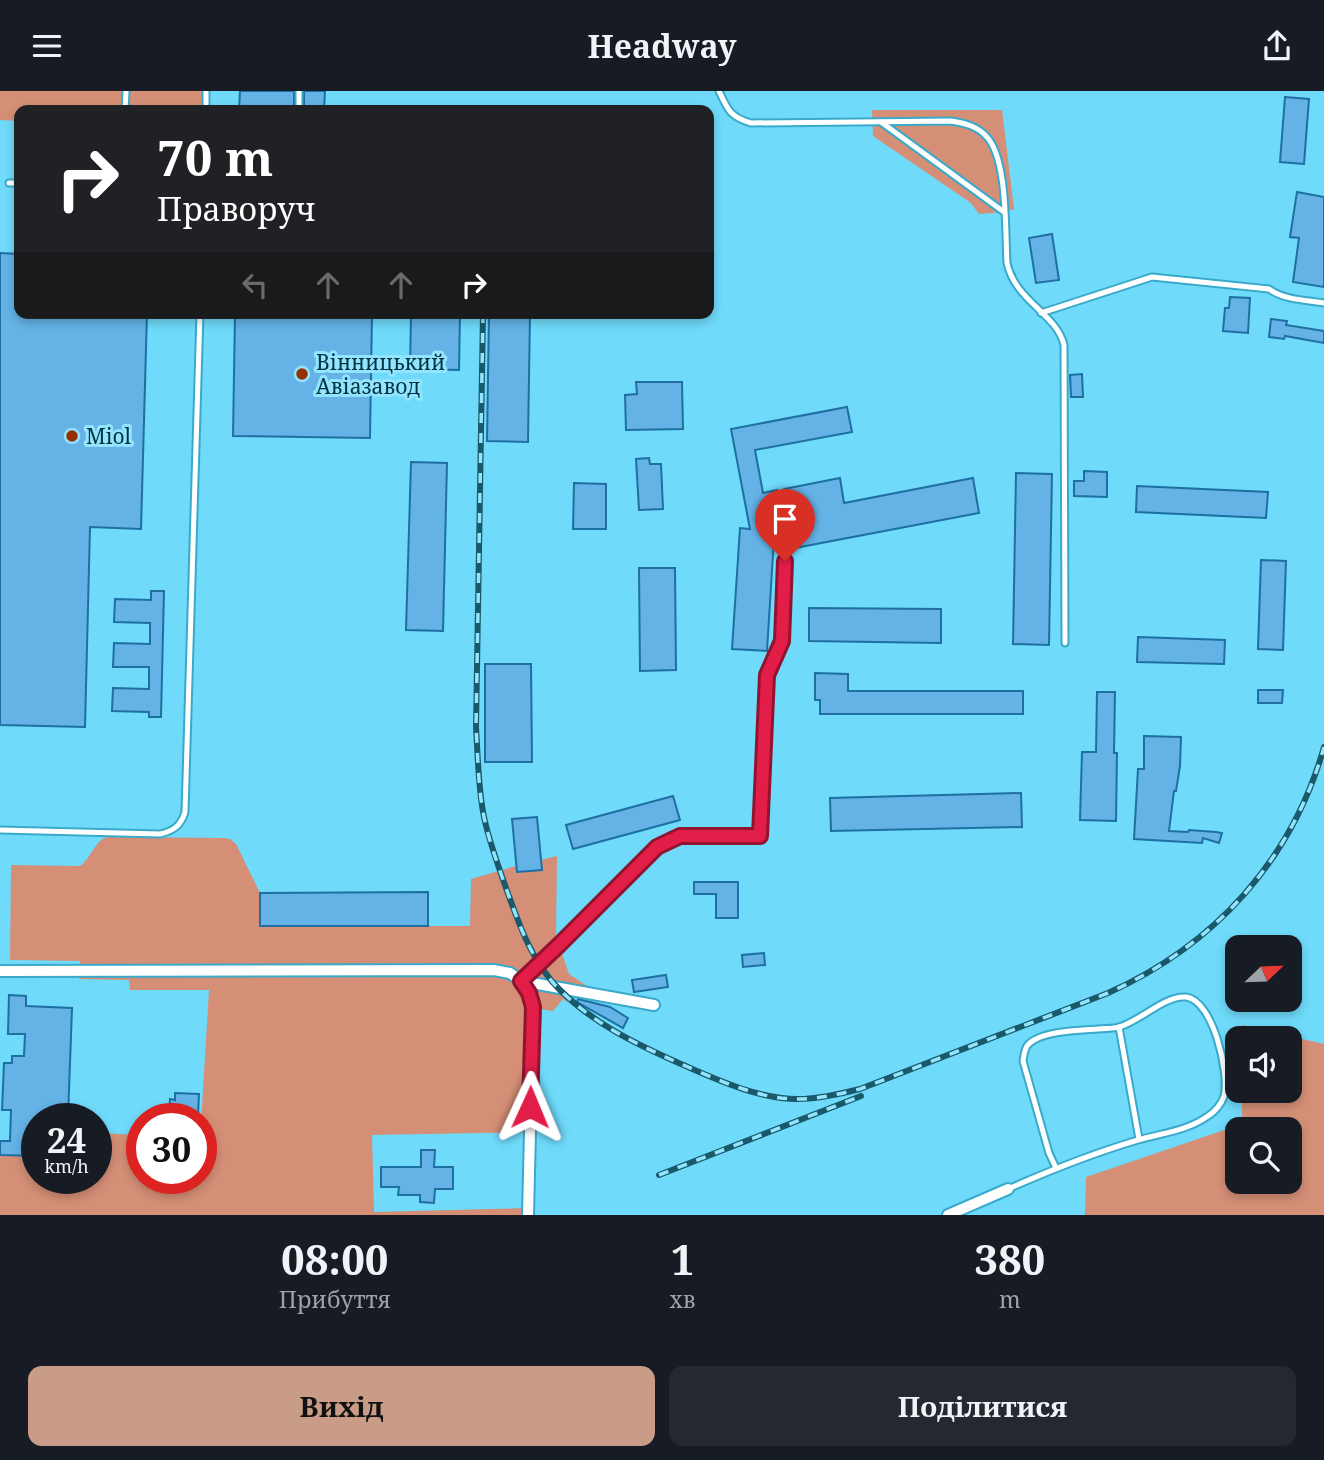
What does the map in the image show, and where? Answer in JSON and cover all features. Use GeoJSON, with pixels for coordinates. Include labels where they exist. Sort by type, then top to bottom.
{"type":"FeatureCollection","features":[{"type":"Feature","properties":{"kind":"street"},"geometry":{"type":"LineString","coordinates":[[0,971],[494,970],[510,973],[521,981],[529,993],[533,1007],[528,1215]]}},
{"type":"Feature","properties":{"kind":"street"},"geometry":{"type":"LineString","coordinates":[[521,981],[654,1005]]}},
{"type":"Feature","properties":{"kind":"street"},"geometry":{"type":"LineString","coordinates":[[948,1215],[1008,1189]]}},
{"type":"Feature","properties":{"kind":"lane"},"geometry":{"type":"LineString","coordinates":[[719,91],[729,112],[751,123],[951,121],[972,126],[991,143],[999,161],[1009,274],[1017,288],[1063,339],[1065,643]]}},
{"type":"Feature","properties":{"kind":"lane"},"geometry":{"type":"LineString","coordinates":[[881,122],[1004,212]]}},
{"type":"Feature","properties":{"kind":"lane"},"geometry":{"type":"LineString","coordinates":[[9,183],[14,183]]}},
{"type":"Feature","properties":{"kind":"lane"},"geometry":{"type":"LineString","coordinates":[[1041,313],[1152,277],[1269,289],[1285,297],[1324,303]]}},
{"type":"Feature","properties":{"kind":"lane"},"geometry":{"type":"LineString","coordinates":[[0,830],[160,834],[177,827],[183,820],[200,319]]}},
{"type":"Feature","properties":{"kind":"lane"},"geometry":{"type":"LineString","coordinates":[[521,981],[657,847],[680,836],[760,836],[767,675],[782,641],[785,561]]}},
{"type":"Feature","properties":{"kind":"lane"},"geometry":{"type":"LineString","coordinates":[[1008,1189],[1056,1168],[1139,1139],[1184,1128],[1209,1116],[1218,1107],[1224,1098],[1226,1084],[1221,1050],[1208,1018],[1192,998],[1177,998],[1119,1027],[1053,1034],[1030,1042],[1024,1048],[1023,1061],[1049,1153],[1056,1168]]}},
{"type":"Feature","properties":{"kind":"lane"},"geometry":{"type":"LineString","coordinates":[[1119,1027],[1139,1139]]}},
{"type":"Feature","properties":{"kind":"shaded area"},"geometry":{"type":"Polygon","coordinates":[[[0,91],[206,91],[206,105],[14,105],[14,121],[0,120],[0,91]]]}},
{"type":"Feature","properties":{"kind":"shaded area"},"geometry":{"type":"Polygon","coordinates":[[[872,110],[1002,110],[1014,209],[979,214],[971,203],[873,136],[872,110]]]}},
{"type":"Feature","properties":{"kind":"shaded area"},"geometry":{"type":"Polygon","coordinates":[[[103,839],[230,839],[236,844],[260,893],[261,926],[470,926],[471,879],[516,866],[517,872],[541,860],[557,856],[556,936],[569,974],[587,986],[582,999],[574,996],[567,1002],[563,999],[553,1011],[534,1008],[530,1132],[372,1135],[374,1212],[528,1208],[528,1215],[0,1215],[0,1155],[21,1156],[21,1194],[112,1194],[112,1134],[126,1134],[126,1194],[217,1194],[217,1103],[202,1103],[209,990],[130,990],[129,980],[79,979],[80,961],[10,960],[11,865],[80,866],[103,839]]]}},
{"type":"Feature","properties":{"kind":"shaded area"},"geometry":{"type":"Polygon","coordinates":[[[1302,1039],[1324,1044],[1324,1215],[1085,1215],[1086,1177],[1225,1130],[1225,1194],[1302,1194],[1302,1117],[1242,1117],[1242,1103],[1302,1103],[1302,1039]]]}},
{"type":"Feature","properties":{"kind":"building"},"geometry":{"type":"Polygon","coordinates":[[[240,91],[294,91],[294,105],[239,105],[240,91]]]}},
{"type":"Feature","properties":{"kind":"building"},"geometry":{"type":"Polygon","coordinates":[[[304,91],[325,91],[324,105],[304,105],[304,91]]]}},
{"type":"Feature","properties":{"kind":"building"},"geometry":{"type":"Polygon","coordinates":[[[1285,97],[1309,99],[1304,164],[1280,162],[1285,97]]]}},
{"type":"Feature","properties":{"kind":"building"},"geometry":{"type":"Polygon","coordinates":[[[1297,192],[1324,197],[1324,287],[1293,282],[1299,238],[1290,237],[1297,192]]]}},
{"type":"Feature","properties":{"kind":"building"},"geometry":{"type":"Polygon","coordinates":[[[1052,234],[1059,280],[1036,283],[1029,238],[1052,234]]]}},
{"type":"Feature","properties":{"kind":"building","name":"Miol"},"geometry":{"type":"Polygon","coordinates":[[[0,253],[14,254],[14,319],[147,319],[141,529],[90,527],[85,727],[0,725],[0,253]]]}},
{"type":"Feature","properties":{"kind":"building"},"geometry":{"type":"Polygon","coordinates":[[[1230,297],[1250,298],[1248,333],[1223,331],[1225,308],[1229,308],[1230,297]]]}},
{"type":"Feature","properties":{"kind":"building","name":"Вінницький Авіазавод"},"geometry":{"type":"Polygon","coordinates":[[[235,319],[372,319],[370,438],[233,436],[235,319]]]}},
{"type":"Feature","properties":{"kind":"building"},"geometry":{"type":"Polygon","coordinates":[[[411,319],[460,319],[459,370],[410,369],[411,319]]]}},
{"type":"Feature","properties":{"kind":"building"},"geometry":{"type":"Polygon","coordinates":[[[489,319],[530,319],[528,442],[487,441],[489,319]]]}},
{"type":"Feature","properties":{"kind":"building"},"geometry":{"type":"Polygon","coordinates":[[[1271,319],[1287,321],[1286,325],[1324,331],[1324,343],[1285,336],[1284,339],[1269,337],[1271,319]]]}},
{"type":"Feature","properties":{"kind":"building"},"geometry":{"type":"Polygon","coordinates":[[[1082,374],[1083,397],[1071,397],[1070,375],[1082,374]]]}},
{"type":"Feature","properties":{"kind":"building"},"geometry":{"type":"Polygon","coordinates":[[[636,382],[682,382],[683,429],[626,430],[625,395],[637,394],[636,382]]]}},
{"type":"Feature","properties":{"kind":"building"},"geometry":{"type":"Polygon","coordinates":[[[847,407],[852,432],[755,450],[763,493],[777,490],[767,651],[732,649],[740,528],[750,529],[731,429],[847,407]]]}},
{"type":"Feature","properties":{"kind":"building"},"geometry":{"type":"Polygon","coordinates":[[[649,458],[650,464],[661,464],[663,509],[639,510],[636,459],[649,458]]]}},
{"type":"Feature","properties":{"kind":"building"},"geometry":{"type":"Polygon","coordinates":[[[411,462],[447,463],[443,631],[406,630],[411,462]]]}},
{"type":"Feature","properties":{"kind":"building"},"geometry":{"type":"Polygon","coordinates":[[[1084,471],[1107,472],[1107,497],[1074,496],[1074,481],[1084,481],[1084,471]]]}},
{"type":"Feature","properties":{"kind":"building"},"geometry":{"type":"Polygon","coordinates":[[[1016,473],[1052,474],[1049,645],[1013,644],[1016,473]]]}},
{"type":"Feature","properties":{"kind":"building"},"geometry":{"type":"Polygon","coordinates":[[[840,478],[844,503],[973,478],[979,513],[795,548],[784,489],[840,478]]]}},
{"type":"Feature","properties":{"kind":"building"},"geometry":{"type":"Polygon","coordinates":[[[574,483],[606,484],[606,529],[573,529],[574,483]]]}},
{"type":"Feature","properties":{"kind":"building"},"geometry":{"type":"Polygon","coordinates":[[[1137,486],[1268,492],[1266,518],[1136,512],[1137,486]]]}},
{"type":"Feature","properties":{"kind":"building"},"geometry":{"type":"Polygon","coordinates":[[[1261,560],[1286,561],[1283,650],[1258,649],[1261,560]]]}},
{"type":"Feature","properties":{"kind":"building"},"geometry":{"type":"Polygon","coordinates":[[[639,568],[675,568],[676,670],[640,671],[639,568]]]}},
{"type":"Feature","properties":{"kind":"building"},"geometry":{"type":"Polygon","coordinates":[[[151,591],[164,591],[161,717],[149,717],[149,712],[112,711],[113,688],[149,689],[149,667],[113,667],[114,643],[150,644],[150,623],[114,622],[115,599],[151,600],[151,591]]]}},
{"type":"Feature","properties":{"kind":"building"},"geometry":{"type":"Polygon","coordinates":[[[809,608],[941,609],[941,643],[809,641],[809,608]]]}},
{"type":"Feature","properties":{"kind":"building"},"geometry":{"type":"Polygon","coordinates":[[[1138,637],[1225,640],[1224,664],[1137,662],[1138,637]]]}},
{"type":"Feature","properties":{"kind":"building"},"geometry":{"type":"Polygon","coordinates":[[[485,664],[531,664],[532,762],[485,762],[485,664]]]}},
{"type":"Feature","properties":{"kind":"building"},"geometry":{"type":"Polygon","coordinates":[[[815,673],[848,674],[848,691],[1023,691],[1023,714],[820,714],[820,700],[815,700],[815,673]]]}},
{"type":"Feature","properties":{"kind":"building"},"geometry":{"type":"Polygon","coordinates":[[[1258,690],[1283,690],[1282,703],[1258,703],[1258,690]]]}},
{"type":"Feature","properties":{"kind":"building"},"geometry":{"type":"Polygon","coordinates":[[[1097,692],[1115,692],[1116,821],[1080,820],[1082,752],[1096,752],[1097,692]]]}},
{"type":"Feature","properties":{"kind":"building"},"geometry":{"type":"Polygon","coordinates":[[[1144,736],[1181,737],[1180,766],[1169,831],[1222,833],[1219,843],[1203,838],[1202,843],[1134,839],[1138,769],[1144,769],[1144,736]]]}},
{"type":"Feature","properties":{"kind":"building"},"geometry":{"type":"Polygon","coordinates":[[[1021,793],[1022,827],[831,831],[830,798],[1021,793]]]}},
{"type":"Feature","properties":{"kind":"building"},"geometry":{"type":"Polygon","coordinates":[[[673,796],[680,820],[573,849],[566,825],[673,796]]]}},
{"type":"Feature","properties":{"kind":"building"},"geometry":{"type":"Polygon","coordinates":[[[537,817],[542,870],[517,872],[512,819],[537,817]]]}},
{"type":"Feature","properties":{"kind":"building"},"geometry":{"type":"Polygon","coordinates":[[[694,882],[738,882],[738,918],[716,918],[716,894],[694,894],[694,882]]]}},
{"type":"Feature","properties":{"kind":"building"},"geometry":{"type":"Polygon","coordinates":[[[428,892],[428,926],[260,926],[260,893],[428,892]]]}},
{"type":"Feature","properties":{"kind":"building"},"geometry":{"type":"Polygon","coordinates":[[[764,953],[765,965],[743,967],[742,955],[764,953]]]}},
{"type":"Feature","properties":{"kind":"building"},"geometry":{"type":"Polygon","coordinates":[[[666,975],[668,987],[634,992],[632,980],[666,975]]]}},
{"type":"Feature","properties":{"kind":"building"},"geometry":{"type":"Polygon","coordinates":[[[9,995],[26,996],[26,1006],[72,1008],[69,1103],[21,1103],[21,1156],[0,1155],[0,1141],[10,1141],[11,1110],[2,1110],[4,1063],[12,1063],[12,1056],[24,1056],[25,1034],[8,1034],[9,995]]]}},
{"type":"Feature","properties":{"kind":"building"},"geometry":{"type":"Polygon","coordinates":[[[578,999],[610,1007],[628,1018],[623,1028],[577,1002],[578,999]]]}},
{"type":"Feature","properties":{"kind":"building"},"geometry":{"type":"Polygon","coordinates":[[[175,1093],[199,1094],[199,1103],[170,1103],[170,1099],[175,1100],[175,1093]]]}},
{"type":"Feature","properties":{"kind":"building"},"geometry":{"type":"Polygon","coordinates":[[[421,1150],[435,1150],[434,1167],[453,1167],[453,1189],[435,1189],[434,1203],[420,1202],[420,1195],[398,1195],[399,1187],[381,1187],[381,1167],[421,1167],[421,1150]]]}},
{"type":"Feature","properties":{"kind":"railway"},"geometry":{"type":"LineString","coordinates":[[483,319],[476,727],[484,817],[516,915],[542,968],[573,1002],[633,1041],[708,1076],[752,1092],[782,1098],[813,1098],[860,1089],[1108,993],[1147,973],[1182,950],[1215,924],[1244,894],[1270,862],[1292,826],[1310,788],[1324,747]]}},
{"type":"Feature","properties":{"kind":"railway"},"geometry":{"type":"LineString","coordinates":[[659,1175],[861,1096]]}},
{"type":"Feature","properties":{"kind":"place","name":"Вінницький Авіазавод"},"geometry":{"type":"Point","coordinates":[302,374]}},
{"type":"Feature","properties":{"kind":"place","name":"Miol"},"geometry":{"type":"Point","coordinates":[72,436]}},
{"type":"Feature","properties":{"kind":"route"},"geometry":{"type":"LineString","coordinates":[[530,1107],[533,1007],[529,993],[521,981],[657,847],[680,836],[760,836],[767,675],[782,641],[785,561]]}}]}
